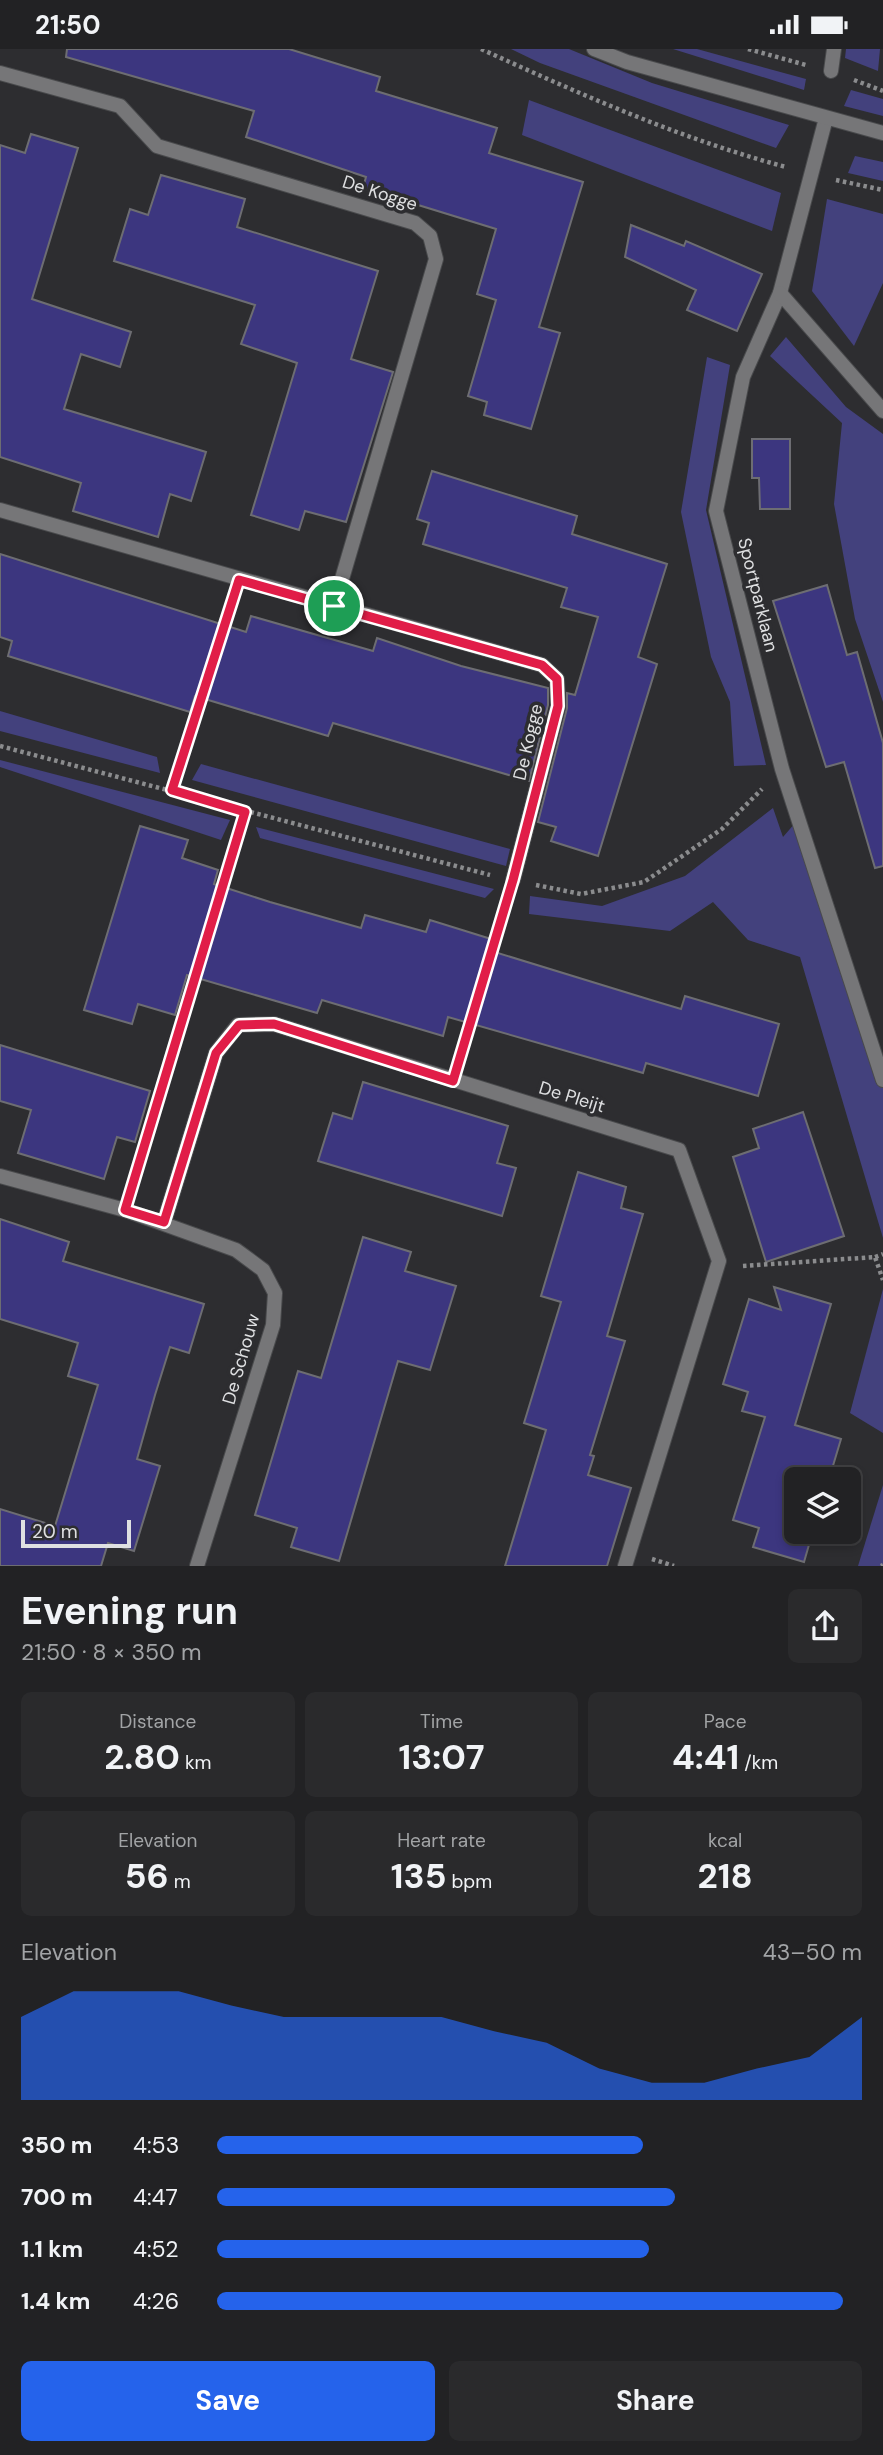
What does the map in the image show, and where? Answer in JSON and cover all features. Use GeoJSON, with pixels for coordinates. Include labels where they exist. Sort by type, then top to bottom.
{"type":"FeatureCollection","features":[{"type":"Feature","properties":{"kind":"street"},"geometry":{"type":"LineString","coordinates":[[594,49],[627,62],[883,133]]}},
{"type":"Feature","properties":{"kind":"street"},"geometry":{"type":"LineString","coordinates":[[831,71],[834,49]]}},
{"type":"Feature","properties":{"kind":"street","name":"De Kogge"},"geometry":{"type":"LineString","coordinates":[[0,73],[120,106],[158,146],[415,223],[430,236],[436,259],[334,606]]}},
{"type":"Feature","properties":{"kind":"street","name":"Sportparklaan"},"geometry":{"type":"LineString","coordinates":[[826,118],[780,293],[743,377],[716,511],[782,769],[883,1080]]}},
{"type":"Feature","properties":{"kind":"street"},"geometry":{"type":"LineString","coordinates":[[780,293],[883,411]]}},
{"type":"Feature","properties":{"kind":"street","name":"De Kogge"},"geometry":{"type":"LineString","coordinates":[[0,510],[542,665],[557,679],[558,706],[513,880]]}},
{"type":"Feature","properties":{"kind":"street","name":"De Pleijt"},"geometry":{"type":"LineString","coordinates":[[164,1222],[216,1053],[239,1025],[274,1024],[679,1150],[719,1261]]}},
{"type":"Feature","properties":{"kind":"street","name":"De Schouw"},"geometry":{"type":"LineString","coordinates":[[0,1176],[164,1222],[236,1250],[263,1269],[275,1293],[273,1325],[197,1566]]}},
{"type":"Feature","properties":{"kind":"street"},"geometry":{"type":"LineString","coordinates":[[625,1566],[719,1261]]}},
{"type":"Feature","properties":{"kind":"path"},"geometry":{"type":"LineString","coordinates":[[481,49],[595,101],[736,153],[813,175],[883,190]]}},
{"type":"Feature","properties":{"kind":"path"},"geometry":{"type":"LineString","coordinates":[[172,790],[239,580]]}},
{"type":"Feature","properties":{"kind":"path"},"geometry":{"type":"LineString","coordinates":[[0,746],[172,790],[245,812],[513,880],[581,894],[645,882],[722,829],[782,769]]}},
{"type":"Feature","properties":{"kind":"path"},"geometry":{"type":"LineString","coordinates":[[125,1210],[245,812]]}},
{"type":"Feature","properties":{"kind":"path"},"geometry":{"type":"LineString","coordinates":[[453,1081],[513,880]]}},
{"type":"Feature","properties":{"kind":"path"},"geometry":{"type":"LineString","coordinates":[[719,1261],[747,1266],[875,1257],[883,1254]]}},
{"type":"Feature","properties":{"kind":"path"},"geometry":{"type":"LineString","coordinates":[[875,1257],[883,1280]]}},
{"type":"Feature","properties":{"kind":"shaded area"},"geometry":{"type":"Polygon","coordinates":[[[511,49],[569,49],[652,83],[789,125],[776,148],[540,63],[511,49]]]}},
{"type":"Feature","properties":{"kind":"shaded area"},"geometry":{"type":"Polygon","coordinates":[[[673,49],[697,49],[806,79],[804,90],[673,49]]]}},
{"type":"Feature","properties":{"kind":"shaded area"},"geometry":{"type":"Polygon","coordinates":[[[846,49],[880,49],[878,71],[845,58],[846,49]]]}},
{"type":"Feature","properties":{"kind":"shaded area"},"geometry":{"type":"Polygon","coordinates":[[[851,90],[883,99],[883,116],[844,106],[851,90]]]}},
{"type":"Feature","properties":{"kind":"shaded area"},"geometry":{"type":"Polygon","coordinates":[[[529,100],[781,193],[772,231],[522,135],[529,100]]]}},
{"type":"Feature","properties":{"kind":"shaded area"},"geometry":{"type":"Polygon","coordinates":[[[855,156],[883,162],[883,181],[848,173],[855,156]]]}},
{"type":"Feature","properties":{"kind":"shaded area"},"geometry":{"type":"Polygon","coordinates":[[[827,199],[883,214],[883,283],[854,346],[812,291],[827,199]]]}},
{"type":"Feature","properties":{"kind":"shaded area"},"geometry":{"type":"Polygon","coordinates":[[[786,337],[846,407],[883,434],[883,702],[855,619],[834,504],[842,423],[770,356],[786,337]]]}},
{"type":"Feature","properties":{"kind":"shaded area"},"geometry":{"type":"Polygon","coordinates":[[[707,357],[730,365],[706,510],[766,765],[734,766],[730,702],[711,657],[681,512],[707,357]]]}},
{"type":"Feature","properties":{"kind":"shaded area"},"geometry":{"type":"Polygon","coordinates":[[[0,711],[157,757],[160,773],[0,731],[0,711]]]}},
{"type":"Feature","properties":{"kind":"shaded area"},"geometry":{"type":"Polygon","coordinates":[[[0,760],[230,820],[221,840],[0,767],[0,760]]]}},
{"type":"Feature","properties":{"kind":"shaded area"},"geometry":{"type":"Polygon","coordinates":[[[201,764],[510,849],[506,866],[192,780],[201,764]]]}},
{"type":"Feature","properties":{"kind":"shaded area"},"geometry":{"type":"Polygon","coordinates":[[[773,808],[783,837],[802,815],[883,1065],[883,1238],[800,957],[748,940],[713,902],[670,931],[529,914],[530,896],[602,906],[685,876],[773,808]]]}},
{"type":"Feature","properties":{"kind":"shaded area"},"geometry":{"type":"Polygon","coordinates":[[[256,827],[494,889],[485,898],[260,838],[256,827]]]}},
{"type":"Feature","properties":{"kind":"shaded area"},"geometry":{"type":"Polygon","coordinates":[[[883,1289],[883,1433],[850,1413],[883,1289]]]}},
{"type":"Feature","properties":{"kind":"shaded area"},"geometry":{"type":"Polygon","coordinates":[[[883,1485],[883,1566],[858,1566],[883,1485]]]}},
{"type":"Feature","properties":{"kind":"building"},"geometry":{"type":"Polygon","coordinates":[[[67,49],[289,49],[380,77],[376,91],[497,128],[489,153],[583,182],[539,327],[560,333],[531,429],[484,415],[487,402],[468,396],[496,300],[477,294],[496,229],[363,188],[366,177],[246,137],[254,111],[66,57],[67,49]]]}},
{"type":"Feature","properties":{"kind":"building"},"geometry":{"type":"Polygon","coordinates":[[[31,134],[78,148],[32,299],[131,332],[120,367],[81,354],[64,409],[206,452],[191,501],[170,494],[158,537],[73,511],[81,483],[0,457],[0,145],[25,153],[31,134]]]}},
{"type":"Feature","properties":{"kind":"building"},"geometry":{"type":"Polygon","coordinates":[[[161,175],[245,199],[237,227],[378,271],[351,359],[393,372],[346,522],[305,511],[299,530],[251,515],[297,363],[241,344],[255,305],[114,261],[130,209],[148,215],[161,175]]]}},
{"type":"Feature","properties":{"kind":"building"},"geometry":{"type":"Polygon","coordinates":[[[631,225],[684,246],[686,241],[762,274],[737,331],[687,310],[696,290],[625,257],[631,225]]]}},
{"type":"Feature","properties":{"kind":"building"},"geometry":{"type":"Polygon","coordinates":[[[752,439],[790,439],[790,509],[760,509],[759,478],[752,478],[752,439]]]}},
{"type":"Feature","properties":{"kind":"building"},"geometry":{"type":"Polygon","coordinates":[[[432,471],[577,516],[572,534],[667,564],[638,657],[657,664],[598,856],[551,841],[556,827],[538,822],[567,708],[567,693],[575,695],[598,617],[561,607],[567,588],[423,544],[429,523],[417,519],[432,471]]]}},
{"type":"Feature","properties":{"kind":"building"},"geometry":{"type":"Polygon","coordinates":[[[0,554],[246,632],[251,616],[373,651],[377,638],[461,666],[548,688],[548,705],[529,781],[333,723],[328,736],[195,696],[190,712],[8,656],[12,641],[0,637],[0,554]]]}},
{"type":"Feature","properties":{"kind":"building"},"geometry":{"type":"Polygon","coordinates":[[[827,585],[847,655],[857,652],[883,743],[883,866],[875,868],[844,762],[826,767],[773,601],[827,585]]]}},
{"type":"Feature","properties":{"kind":"building"},"geometry":{"type":"Polygon","coordinates":[[[140,826],[188,840],[182,858],[218,870],[214,884],[270,902],[361,928],[365,915],[426,932],[430,920],[491,939],[488,950],[681,1009],[685,996],[779,1024],[758,1096],[646,1063],[643,1073],[448,1017],[443,1036],[322,1000],[317,1013],[187,975],[175,1015],[138,1004],[132,1024],[84,1010],[140,826]]]}},
{"type":"Feature","properties":{"kind":"building"},"geometry":{"type":"Polygon","coordinates":[[[0,1045],[150,1091],[135,1142],[117,1137],[104,1179],[18,1153],[31,1110],[0,1101],[0,1045]]]}},
{"type":"Feature","properties":{"kind":"building"},"geometry":{"type":"Polygon","coordinates":[[[363,1082],[508,1126],[497,1163],[516,1168],[502,1216],[318,1161],[333,1113],[352,1119],[363,1082]]]}},
{"type":"Feature","properties":{"kind":"building"},"geometry":{"type":"Polygon","coordinates":[[[803,1112],[844,1236],[766,1262],[733,1157],[759,1148],[753,1129],[803,1112]]]}},
{"type":"Feature","properties":{"kind":"building"},"geometry":{"type":"Polygon","coordinates":[[[578,1172],[626,1187],[621,1208],[643,1214],[607,1336],[625,1341],[590,1455],[594,1456],[588,1475],[631,1488],[607,1566],[505,1566],[546,1430],[524,1423],[561,1302],[541,1296],[578,1172]]]}},
{"type":"Feature","properties":{"kind":"building"},"geometry":{"type":"Polygon","coordinates":[[[0,1219],[69,1242],[63,1261],[204,1304],[189,1353],[170,1347],[155,1395],[137,1459],[160,1466],[134,1551],[108,1543],[101,1566],[0,1566],[0,1509],[55,1526],[98,1385],[68,1376],[78,1343],[0,1319],[0,1219]]]}},
{"type":"Feature","properties":{"kind":"building"},"geometry":{"type":"Polygon","coordinates":[[[363,1237],[411,1252],[405,1271],[456,1286],[430,1370],[398,1361],[339,1561],[291,1547],[297,1528],[255,1515],[298,1371],[321,1378],[363,1237]]]}},
{"type":"Feature","properties":{"kind":"building"},"geometry":{"type":"Polygon","coordinates":[[[774,1287],[831,1304],[795,1425],[841,1439],[833,1467],[784,1467],[784,1544],[809,1544],[804,1562],[753,1547],[759,1528],[733,1520],[765,1417],[742,1411],[748,1392],[723,1384],[749,1299],[781,1310],[774,1287]]]}},
{"type":"Feature","properties":{"kind":"route"},"geometry":{"type":"LineString","coordinates":[[239,580],[334,606],[542,665],[557,679],[558,706],[513,880],[453,1081],[274,1024],[239,1025],[216,1053],[164,1222],[125,1210],[245,812],[172,790],[239,580]]}}]}
